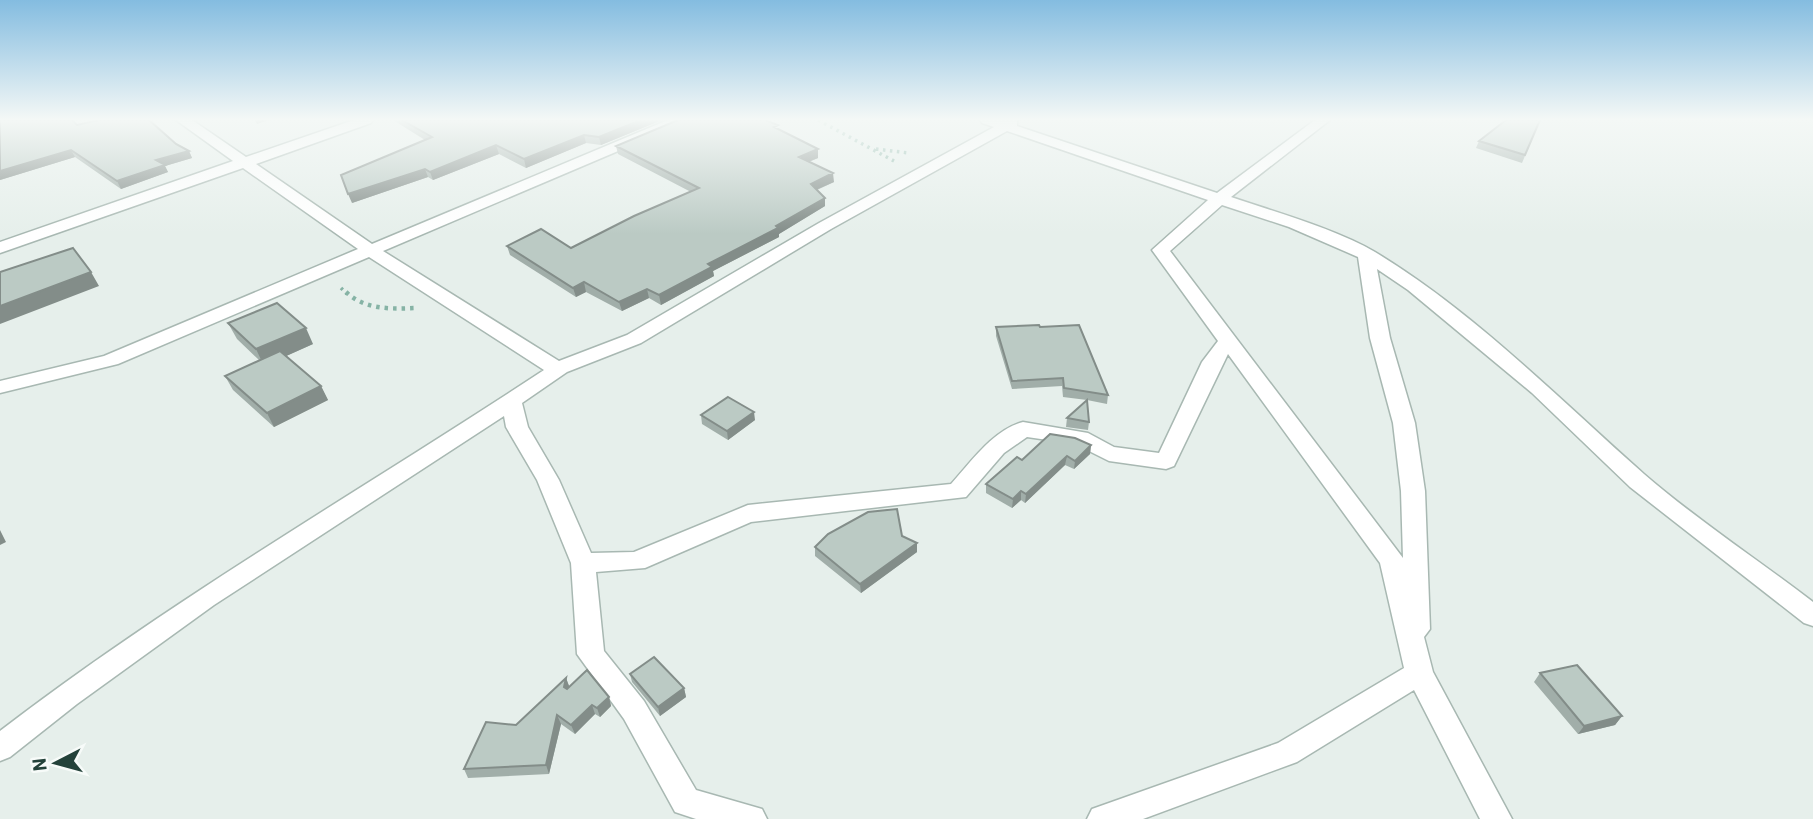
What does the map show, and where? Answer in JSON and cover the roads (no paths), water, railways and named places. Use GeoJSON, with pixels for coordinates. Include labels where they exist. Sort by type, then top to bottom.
{"type":"FeatureCollection","features":[{"type":"Feature","properties":{"kind":"street"},"geometry":{"type":"LineString","coordinates":[[239,158],[455,307],[552,367],[560,368]]}},
{"type":"Feature","properties":{"kind":"street"},"geometry":{"type":"LineString","coordinates":[[0,248],[255,158]]}},
{"type":"Feature","properties":{"kind":"street"},"geometry":{"type":"LineString","coordinates":[[0,387],[111,360],[589,158]]}},
{"type":"Feature","properties":{"kind":"street"},"geometry":{"type":"LineString","coordinates":[[0,748],[66,693],[227,584],[560,368],[634,339],[825,226],[948,158]]}},
{"type":"Feature","properties":{"kind":"street"},"geometry":{"type":"LineString","coordinates":[[1108,158],[1295,225],[1366,254],[1414,285],[1539,388],[1638,481],[1813,616]]}},
{"type":"Feature","properties":{"kind":"street"},"geometry":{"type":"LineString","coordinates":[[1273,158],[1219,199],[1161,250],[1392,561],[1419,673],[1496,819]]}},
{"type":"Feature","properties":{"kind":"street"},"geometry":{"type":"LineString","coordinates":[[1366,254],[1380,338],[1404,423],[1413,491],[1419,673]]}},
{"type":"Feature","properties":{"kind":"street"},"geometry":{"type":"LineString","coordinates":[[583,563],[636,561],[748,514],[958,491],[996,448],[1023,429],[1080,438],[1110,454],[1166,461],[1212,362],[1228,341]]}},
{"type":"Feature","properties":{"kind":"street"},"geometry":{"type":"LineString","coordinates":[[511,401],[517,427],[548,480],[583,563],[591,654],[634,710],[697,811],[751,819]]}},
{"type":"Feature","properties":{"kind":"street"},"geometry":{"type":"LineString","coordinates":[[1103,819],[1287,753],[1419,673]]}}]}
